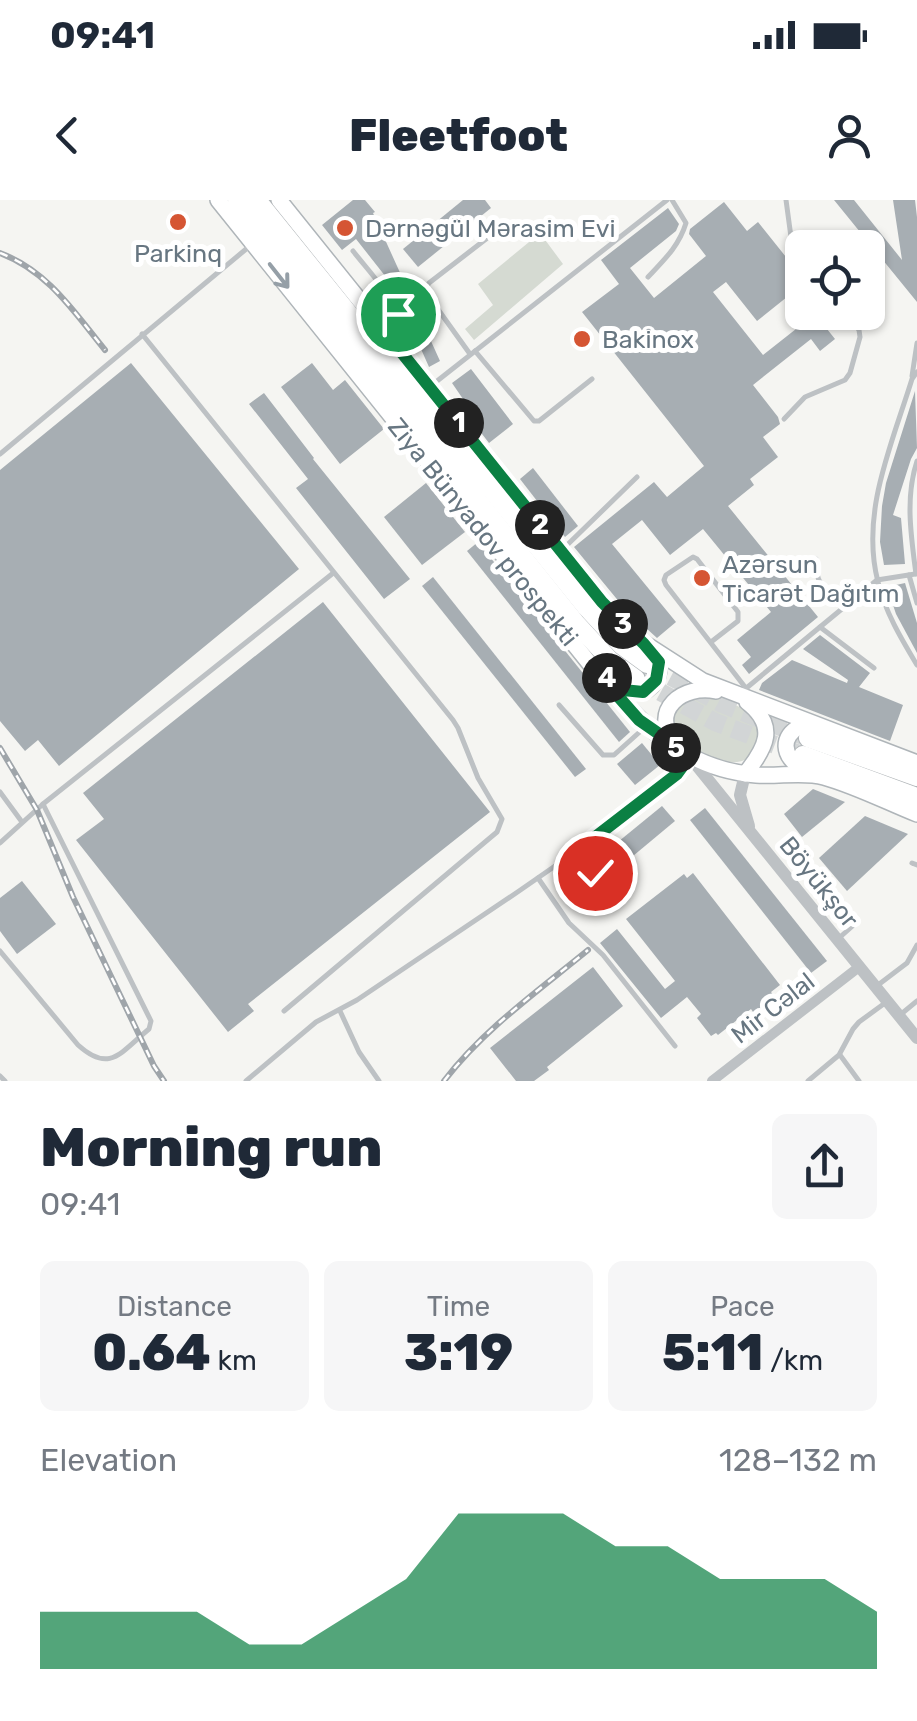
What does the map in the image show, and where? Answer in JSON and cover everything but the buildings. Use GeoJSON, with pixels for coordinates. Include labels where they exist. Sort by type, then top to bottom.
{"type":"FeatureCollection","features":[{"type":"Feature","properties":{"kind":"main road","name":"Ziya Bünyadov prospekti"},"geometry":{"type":"LineString","coordinates":[[218,200],[594,669],[646,727],[718,768],[745,774],[822,776],[917,814]]}},
{"type":"Feature","properties":{"kind":"main road","name":"Ziya Bünyadov prospekti"},"geometry":{"type":"LineString","coordinates":[[237,200],[575,622],[610,660],[642,671],[257,200]]}},
{"type":"Feature","properties":{"kind":"main road","name":"Ziya Bünyadov prospekti"},"geometry":{"type":"LineString","coordinates":[[279,200],[560,551],[602,602],[644,644],[703,682],[743,692],[812,740],[917,798]]}},
{"type":"Feature","properties":{"kind":"main road"},"geometry":{"type":"LineString","coordinates":[[594,669],[623,690],[648,690],[660,668],[655,655],[644,644]]}},
{"type":"Feature","properties":{"kind":"main road"},"geometry":{"type":"LineString","coordinates":[[688,754],[666,728],[672,704],[690,690],[743,692],[762,716],[766,733],[764,748],[745,774]]}},
{"type":"Feature","properties":{"kind":"main road"},"geometry":{"type":"LineString","coordinates":[[812,740],[801,725],[786,743],[789,757],[822,776]]}},
{"type":"Feature","properties":{"kind":"main road","name":"Ziya Bünyadov prospekti"},"geometry":{"type":"LineString","coordinates":[[812,740],[914,759]]}},
{"type":"Feature","properties":{"kind":"main road","name":"Ziya Bünyadov prospekti"},"geometry":{"type":"LineString","coordinates":[[812,740],[917,777]]}},
{"type":"Feature","properties":{"kind":"street","name":"Böyükşor"},"geometry":{"type":"LineString","coordinates":[[688,754],[917,1038]]}},
{"type":"Feature","properties":{"kind":"street"},"geometry":{"type":"LineString","coordinates":[[745,774],[740,802],[757,841]]}},
{"type":"Feature","properties":{"kind":"street","name":"Mir Cəlal"},"geometry":{"type":"LineString","coordinates":[[712,1081],[860,967]]}},
{"type":"Feature","properties":{"kind":"lane"},"geometry":{"type":"LineString","coordinates":[[430,387],[669,200],[686,222],[683,233],[648,277]]}},
{"type":"Feature","properties":{"kind":"lane"},"geometry":{"type":"LineString","coordinates":[[786,200],[790,230]]}},
{"type":"Feature","properties":{"kind":"lane"},"geometry":{"type":"LineString","coordinates":[[498,228],[429,283],[427,294],[534,421],[592,379]]}},
{"type":"Feature","properties":{"kind":"lane"},"geometry":{"type":"LineString","coordinates":[[0,454],[253,244]]}},
{"type":"Feature","properties":{"kind":"lane"},"geometry":{"type":"LineString","coordinates":[[352,250],[398,314],[404,334],[402,353]]}},
{"type":"Feature","properties":{"kind":"lane"},"geometry":{"type":"LineString","coordinates":[[784,418],[805,397],[845,380],[850,374],[859,330]]}},
{"type":"Feature","properties":{"kind":"lane"},"geometry":{"type":"LineString","coordinates":[[142,334],[458,728],[478,778],[502,818],[497,832],[284,1010]]}},
{"type":"Feature","properties":{"kind":"lane"},"geometry":{"type":"LineString","coordinates":[[917,343],[912,380],[875,504],[872,545],[877,580],[901,639],[917,666]]}},
{"type":"Feature","properties":{"kind":"lane"},"geometry":{"type":"LineString","coordinates":[[912,380],[917,372]]}},
{"type":"Feature","properties":{"kind":"lane"},"geometry":{"type":"LineString","coordinates":[[917,460],[910,514],[917,603]]}},
{"type":"Feature","properties":{"kind":"lane"},"geometry":{"type":"LineString","coordinates":[[560,551],[638,477]]}},
{"type":"Feature","properties":{"kind":"lane"},"geometry":{"type":"LineString","coordinates":[[711,642],[738,620],[738,612],[692,557],[664,580],[743,692],[877,580],[914,574]]}},
{"type":"Feature","properties":{"kind":"lane"},"geometry":{"type":"LineString","coordinates":[[816,559],[818,581],[848,604]]}},
{"type":"Feature","properties":{"kind":"lane"},"geometry":{"type":"LineString","coordinates":[[0,843],[43,804],[332,574]]}},
{"type":"Feature","properties":{"kind":"lane"},"geometry":{"type":"LineString","coordinates":[[820,627],[874,668]]}},
{"type":"Feature","properties":{"kind":"lane"},"geometry":{"type":"LineString","coordinates":[[559,705],[603,755],[614,755],[646,727]]}},
{"type":"Feature","properties":{"kind":"lane"},"geometry":{"type":"LineString","coordinates":[[246,1081],[316,1022],[340,1011],[581,848],[677,774],[688,754]]}},
{"type":"Feature","properties":{"kind":"lane"},"geometry":{"type":"LineString","coordinates":[[0,792],[22,822]]}},
{"type":"Feature","properties":{"kind":"lane"},"geometry":{"type":"LineString","coordinates":[[0,951],[90,1056],[111,1060],[149,1030],[151,1021],[43,804]]}},
{"type":"Feature","properties":{"kind":"lane"},"geometry":{"type":"LineString","coordinates":[[581,848],[598,877],[586,892]]}},
{"type":"Feature","properties":{"kind":"lane"},"geometry":{"type":"LineString","coordinates":[[538,878],[569,923],[603,955],[675,1046]]}},
{"type":"Feature","properties":{"kind":"lane"},"geometry":{"type":"LineString","coordinates":[[837,940],[857,922]]}},
{"type":"Feature","properties":{"kind":"lane"},"geometry":{"type":"LineString","coordinates":[[876,986],[908,963],[917,945]]}},
{"type":"Feature","properties":{"kind":"lane"},"geometry":{"type":"LineString","coordinates":[[808,1081],[839,1055],[852,1030],[887,1001]]}},
{"type":"Feature","properties":{"kind":"lane"},"geometry":{"type":"LineString","coordinates":[[899,1016],[917,1001]]}},
{"type":"Feature","properties":{"kind":"lane"},"geometry":{"type":"LineString","coordinates":[[340,1011],[359,1052],[379,1081]]}},
{"type":"Feature","properties":{"kind":"lane"},"geometry":{"type":"LineString","coordinates":[[839,1055],[859,1081]]}},
{"type":"Feature","properties":{"kind":"shaded area"},"geometry":{"type":"Polygon","coordinates":[[[540,233],[563,264],[474,340],[465,329],[493,305],[478,284],[540,233]]]}},
{"type":"Feature","properties":{"kind":"shaded area"},"geometry":{"type":"Polygon","coordinates":[[[712,694],[748,711],[761,729],[748,758],[739,762],[715,759],[691,747],[675,730],[673,720],[685,699],[712,694]]]}},
{"type":"Feature","properties":{"kind":"tunnel"},"geometry":{"type":"LineString","coordinates":[[647,664],[722,704],[808,738]]}},
{"type":"Feature","properties":{"kind":"tunnel"},"geometry":{"type":"LineString","coordinates":[[637,679],[715,722],[799,754]]}},
{"type":"Feature","properties":{"kind":"railway"},"geometry":{"type":"LineString","coordinates":[[0,253],[46,282],[105,350]]}},
{"type":"Feature","properties":{"kind":"railway"},"geometry":{"type":"LineString","coordinates":[[0,748],[37,810],[73,897],[164,1081]]}},
{"type":"Feature","properties":{"kind":"railway"},"geometry":{"type":"LineString","coordinates":[[444,1081],[494,1028],[588,950]]}},
{"type":"Feature","properties":{"kind":"place","name":"Parkinq"},"geometry":{"type":"Point","coordinates":[178,222]}},
{"type":"Feature","properties":{"kind":"place","name":"Dərnəgül Mərasim Evi"},"geometry":{"type":"Point","coordinates":[345,228]}},
{"type":"Feature","properties":{"kind":"place","name":"Bakinox"},"geometry":{"type":"Point","coordinates":[582,339]}},
{"type":"Feature","properties":{"kind":"place","name":"Azərsun Ticarət Dağıtım"},"geometry":{"type":"Point","coordinates":[702,578]}},
{"type":"Feature","properties":{"kind":"route"},"geometry":{"type":"LineString","coordinates":[[398,314],[404,334],[402,353],[602,602],[659,662],[654,685],[643,692],[623,690],[594,669],[639,720],[688,754],[677,774],[581,848],[595,873]]}}]}
